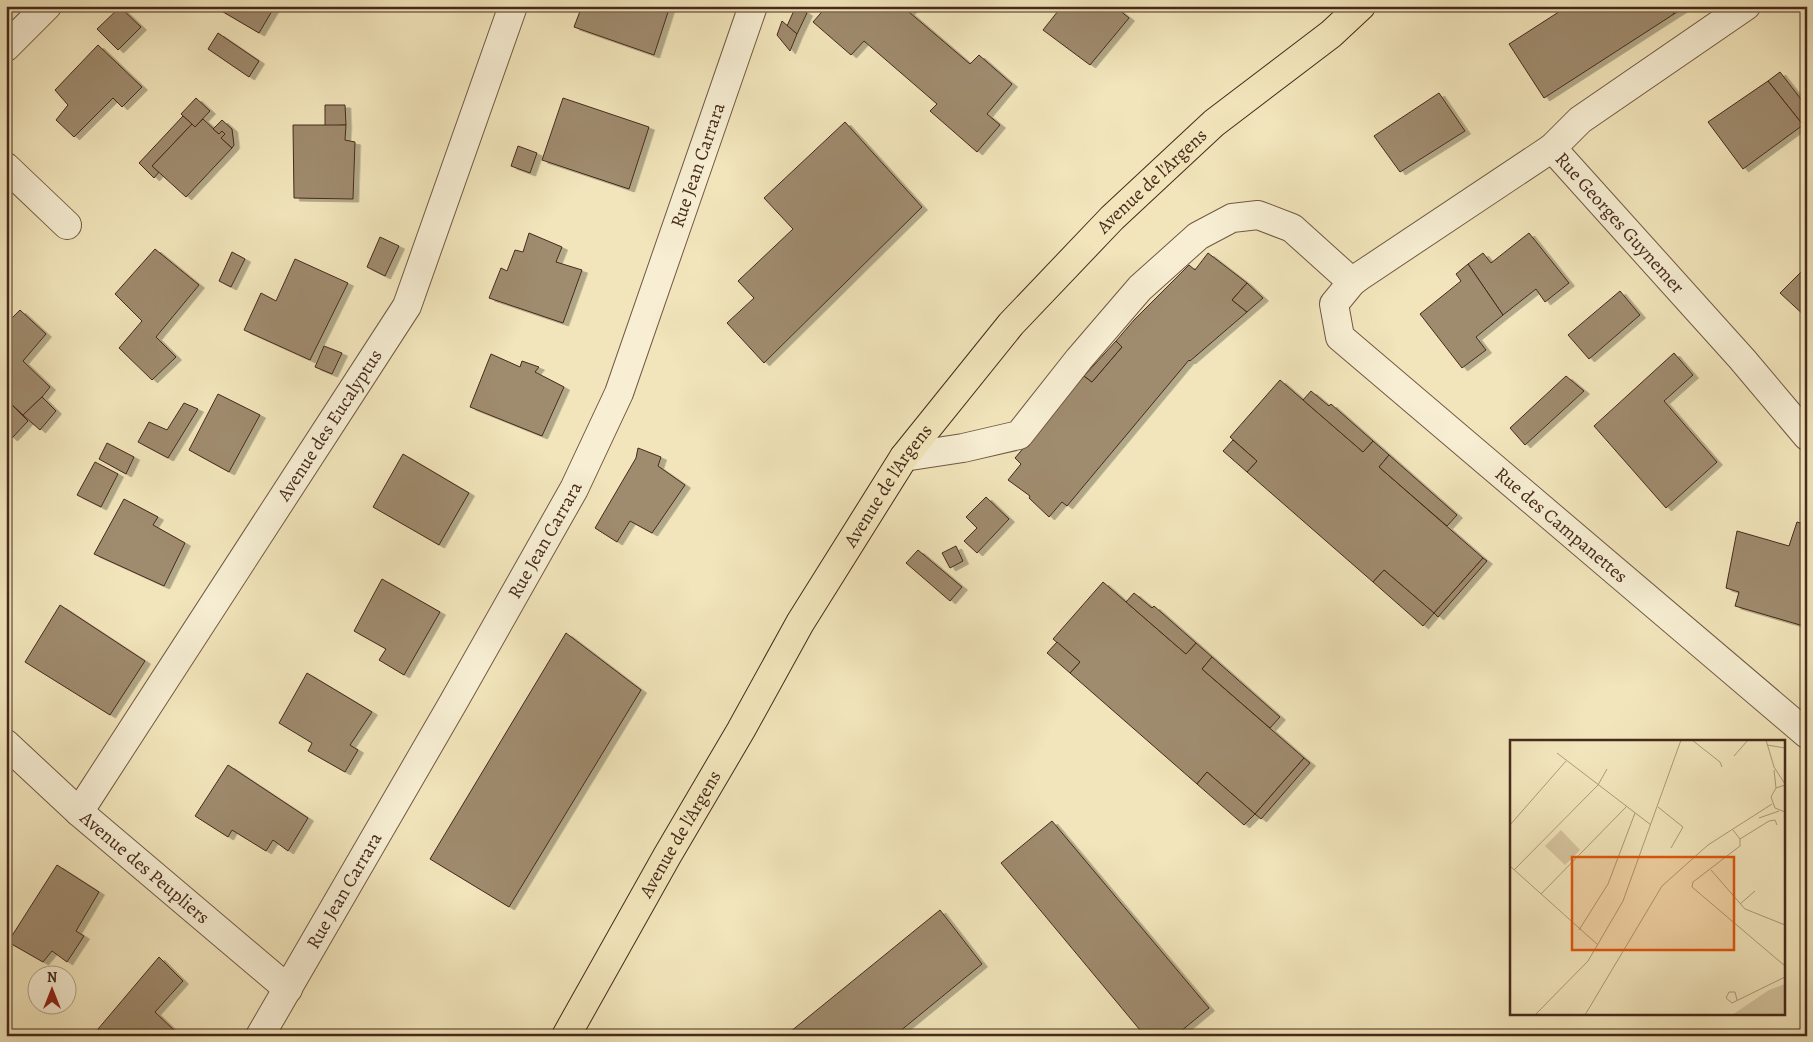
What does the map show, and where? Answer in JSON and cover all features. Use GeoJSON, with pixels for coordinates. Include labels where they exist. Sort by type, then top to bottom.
{"type":"FeatureCollection","features":[{"type":"Feature","properties":{"kind":"main road","name":"Avenue de l'Argens"},"geometry":{"type":"LineString","coordinates":[[566,1036],[800,623],[904,457],[1011,324],[1112,218],[1214,123],[1331,34],[1361,6]]}},
{"type":"Feature","properties":{"kind":"main road","name":"Avenue de l'Argens"},"geometry":{"type":"LineString","coordinates":[[1331,34],[1377,6]]}},
{"type":"Feature","properties":{"kind":"street"},"geometry":{"type":"LineString","coordinates":[[6,47],[46,6]]}},
{"type":"Feature","properties":{"kind":"street","name":"Avenue des Eucalyptus"},"geometry":{"type":"LineString","coordinates":[[80,812],[407,306],[513,6]]}},
{"type":"Feature","properties":{"kind":"street","name":"Rue Jean Carrara"},"geometry":{"type":"LineString","coordinates":[[260,1036],[578,481],[619,394],[753,6]]}},
{"type":"Feature","properties":{"kind":"street","name":"Rue Georges Guynemer"},"geometry":{"type":"LineString","coordinates":[[1746,6],[1580,120],[1552,148],[1742,359],[1807,436]]}},
{"type":"Feature","properties":{"kind":"street"},"geometry":{"type":"LineString","coordinates":[[904,457],[962,448],[1019,435],[1079,359],[1140,288],[1198,236],[1232,218],[1258,216],[1292,228],[1352,282],[1552,148]]}},
{"type":"Feature","properties":{"kind":"street"},"geometry":{"type":"LineString","coordinates":[[6,167],[66,225]]}},
{"type":"Feature","properties":{"kind":"street","name":"Rue des Campanettes"},"geometry":{"type":"LineString","coordinates":[[1352,282],[1334,304],[1340,337],[1807,734]]}},
{"type":"Feature","properties":{"kind":"street","name":"Avenue des Peupliers"},"geometry":{"type":"LineString","coordinates":[[6,744],[80,812],[288,989]]}},
{"type":"Feature","properties":{"kind":"building"},"geometry":{"type":"Polygon","coordinates":[[[213,6],[275,6],[259,33],[213,6]]]}},
{"type":"Feature","properties":{"kind":"building"},"geometry":{"type":"Polygon","coordinates":[[[582,6],[670,6],[654,55],[574,27],[582,6]]]}},
{"type":"Feature","properties":{"kind":"building"},"geometry":{"type":"Polygon","coordinates":[[[796,6],[807,13],[797,34],[787,26],[796,6]]]}},
{"type":"Feature","properties":{"kind":"building"},"geometry":{"type":"Polygon","coordinates":[[[827,6],[914,6],[909,12],[970,64],[979,55],[1012,84],[987,114],[1000,125],[977,152],[930,111],[937,104],[864,41],[851,55],[813,22],[827,6]]]}},
{"type":"Feature","properties":{"kind":"building"},"geometry":{"type":"Polygon","coordinates":[[[1062,6],[1114,6],[1129,18],[1090,65],[1043,30],[1062,6]]]}},
{"type":"Feature","properties":{"kind":"building"},"geometry":{"type":"Polygon","coordinates":[[[1568,6],[1670,6],[1674,14],[1544,98],[1509,44],[1568,6]]]}},
{"type":"Feature","properties":{"kind":"building"},"geometry":{"type":"Polygon","coordinates":[[[1670,6],[1687,6],[1674,14],[1670,6]]]}},
{"type":"Feature","properties":{"kind":"building"},"geometry":{"type":"Polygon","coordinates":[[[120,7],[141,27],[118,50],[97,29],[120,7]]]}},
{"type":"Feature","properties":{"kind":"building"},"geometry":{"type":"Polygon","coordinates":[[[782,21],[797,34],[790,51],[777,35],[782,21]]]}},
{"type":"Feature","properties":{"kind":"building"},"geometry":{"type":"Polygon","coordinates":[[[218,33],[259,61],[249,77],[208,49],[218,33]]]}},
{"type":"Feature","properties":{"kind":"building"},"geometry":{"type":"Polygon","coordinates":[[[98,45],[142,87],[122,107],[113,98],[74,137],[56,120],[68,105],[55,90],[98,45]]]}},
{"type":"Feature","properties":{"kind":"building"},"geometry":{"type":"Polygon","coordinates":[[[1780,72],[1807,107],[1807,122],[1803,125],[1768,81],[1780,72]]]}},
{"type":"Feature","properties":{"kind":"building"},"geometry":{"type":"Polygon","coordinates":[[[1768,81],[1803,125],[1743,169],[1708,122],[1768,81]]]}},
{"type":"Feature","properties":{"kind":"building"},"geometry":{"type":"Polygon","coordinates":[[[1439,93],[1465,131],[1400,172],[1374,136],[1439,93]]]}},
{"type":"Feature","properties":{"kind":"building"},"geometry":{"type":"Polygon","coordinates":[[[196,98],[210,111],[195,127],[181,114],[196,98]]]}},
{"type":"Feature","properties":{"kind":"building"},"geometry":{"type":"Polygon","coordinates":[[[563,98],[649,127],[629,189],[542,160],[563,98]]]}},
{"type":"Feature","properties":{"kind":"building"},"geometry":{"type":"Polygon","coordinates":[[[325,105],[345,105],[346,125],[325,126],[325,105]]]}},
{"type":"Feature","properties":{"kind":"building"},"geometry":{"type":"Polygon","coordinates":[[[183,116],[192,124],[152,166],[159,172],[154,178],[139,163],[183,116]]]}},
{"type":"Feature","properties":{"kind":"building"},"geometry":{"type":"Polygon","coordinates":[[[203,119],[219,134],[222,131],[225,134],[221,138],[232,148],[186,197],[152,166],[192,124],[195,127],[203,119]]]}},
{"type":"Feature","properties":{"kind":"building"},"geometry":{"type":"Polygon","coordinates":[[[222,120],[232,129],[234,145],[232,148],[221,138],[225,134],[222,131],[219,134],[213,129],[222,120]]]}},
{"type":"Feature","properties":{"kind":"building"},"geometry":{"type":"Polygon","coordinates":[[[845,122],[922,207],[764,363],[727,323],[754,298],[738,281],[793,229],[764,198],[845,122]]]}},
{"type":"Feature","properties":{"kind":"building"},"geometry":{"type":"Polygon","coordinates":[[[293,125],[346,125],[345,140],[355,142],[353,199],[294,198],[293,125]]]}},
{"type":"Feature","properties":{"kind":"building"},"geometry":{"type":"Polygon","coordinates":[[[518,146],[537,153],[530,173],[511,166],[518,146]]]}},
{"type":"Feature","properties":{"kind":"building"},"geometry":{"type":"Polygon","coordinates":[[[529,233],[562,247],[556,262],[582,270],[563,323],[489,298],[501,268],[507,271],[515,250],[523,252],[529,233]]]}},
{"type":"Feature","properties":{"kind":"building"},"geometry":{"type":"Polygon","coordinates":[[[1529,233],[1569,283],[1545,302],[1536,289],[1503,315],[1468,264],[1483,253],[1491,263],[1529,233]]]}},
{"type":"Feature","properties":{"kind":"building"},"geometry":{"type":"Polygon","coordinates":[[[380,237],[399,246],[385,276],[367,267],[380,237]]]}},
{"type":"Feature","properties":{"kind":"building"},"geometry":{"type":"Polygon","coordinates":[[[155,249],[199,285],[156,337],[176,357],[152,380],[119,348],[142,321],[115,294],[155,249]]]}},
{"type":"Feature","properties":{"kind":"building"},"geometry":{"type":"Polygon","coordinates":[[[232,252],[245,259],[231,287],[219,281],[232,252]]]}},
{"type":"Feature","properties":{"kind":"building"},"geometry":{"type":"Polygon","coordinates":[[[1208,253],[1247,283],[1232,300],[1247,312],[1189,360],[1067,506],[1062,502],[1049,517],[1029,498],[1030,496],[1008,480],[1021,464],[1015,458],[1084,376],[1092,382],[1122,347],[1116,341],[1134,320],[1189,265],[1195,270],[1208,253]]]}},
{"type":"Feature","properties":{"kind":"building"},"geometry":{"type":"Polygon","coordinates":[[[295,259],[348,283],[310,360],[244,330],[261,293],[276,301],[295,259]]]}},
{"type":"Feature","properties":{"kind":"building"},"geometry":{"type":"Polygon","coordinates":[[[1468,264],[1503,315],[1476,337],[1486,350],[1462,368],[1420,314],[1461,281],[1456,274],[1468,264]]]}},
{"type":"Feature","properties":{"kind":"building"},"geometry":{"type":"Polygon","coordinates":[[[1807,266],[1807,318],[1780,293],[1807,266]]]}},
{"type":"Feature","properties":{"kind":"building"},"geometry":{"type":"Polygon","coordinates":[[[1247,283],[1263,298],[1247,312],[1232,300],[1247,283]]]}},
{"type":"Feature","properties":{"kind":"building"},"geometry":{"type":"Polygon","coordinates":[[[1620,291],[1640,315],[1589,359],[1568,335],[1620,291]]]}},
{"type":"Feature","properties":{"kind":"building"},"geometry":{"type":"Polygon","coordinates":[[[20,310],[46,334],[23,361],[50,387],[23,415],[6,399],[6,324],[20,310]]]}},
{"type":"Feature","properties":{"kind":"building"},"geometry":{"type":"Polygon","coordinates":[[[1116,341],[1122,347],[1092,382],[1084,376],[1116,341]]]}},
{"type":"Feature","properties":{"kind":"building"},"geometry":{"type":"Polygon","coordinates":[[[324,346],[342,353],[332,374],[315,367],[324,346]]]}},
{"type":"Feature","properties":{"kind":"building"},"geometry":{"type":"Polygon","coordinates":[[[1674,353],[1693,375],[1664,401],[1717,462],[1666,508],[1594,426],[1674,353]]]}},
{"type":"Feature","properties":{"kind":"building"},"geometry":{"type":"Polygon","coordinates":[[[491,354],[520,367],[522,361],[539,367],[535,372],[564,387],[542,436],[470,407],[491,354]]]}},
{"type":"Feature","properties":{"kind":"building"},"geometry":{"type":"Polygon","coordinates":[[[1566,376],[1584,391],[1525,445],[1510,428],[1566,376]]]}},
{"type":"Feature","properties":{"kind":"building"},"geometry":{"type":"Polygon","coordinates":[[[1280,380],[1363,452],[1373,441],[1389,455],[1379,467],[1483,558],[1434,613],[1384,570],[1373,582],[1247,472],[1257,461],[1230,437],[1280,380]]]}},
{"type":"Feature","properties":{"kind":"building"},"geometry":{"type":"Polygon","coordinates":[[[1311,391],[1329,406],[1331,404],[1373,441],[1363,452],[1303,400],[1311,391]]]}},
{"type":"Feature","properties":{"kind":"building"},"geometry":{"type":"Polygon","coordinates":[[[218,394],[260,415],[229,472],[189,450],[218,394]]]}},
{"type":"Feature","properties":{"kind":"building"},"geometry":{"type":"Polygon","coordinates":[[[42,397],[56,411],[40,430],[23,415],[42,397]]]}},
{"type":"Feature","properties":{"kind":"building"},"geometry":{"type":"Polygon","coordinates":[[[184,403],[198,409],[168,458],[138,442],[149,422],[167,430],[184,403]]]}},
{"type":"Feature","properties":{"kind":"building"},"geometry":{"type":"Polygon","coordinates":[[[12,405],[28,421],[12,438],[6,433],[6,411],[12,405]]]}},
{"type":"Feature","properties":{"kind":"building"},"geometry":{"type":"Polygon","coordinates":[[[1233,440],[1257,461],[1247,472],[1223,451],[1233,440]]]}},
{"type":"Feature","properties":{"kind":"building"},"geometry":{"type":"Polygon","coordinates":[[[107,443],[134,457],[126,474],[99,459],[107,443]]]}},
{"type":"Feature","properties":{"kind":"building"},"geometry":{"type":"Polygon","coordinates":[[[638,448],[661,457],[658,466],[685,485],[652,533],[630,521],[617,542],[595,528],[636,458],[638,448]]]}},
{"type":"Feature","properties":{"kind":"building"},"geometry":{"type":"Polygon","coordinates":[[[403,454],[469,493],[439,545],[373,507],[403,454]]]}},
{"type":"Feature","properties":{"kind":"building"},"geometry":{"type":"Polygon","coordinates":[[[1389,455],[1457,515],[1447,526],[1379,467],[1389,455]]]}},
{"type":"Feature","properties":{"kind":"building"},"geometry":{"type":"Polygon","coordinates":[[[95,462],[118,474],[101,507],[77,495],[95,462]]]}},
{"type":"Feature","properties":{"kind":"building"},"geometry":{"type":"Polygon","coordinates":[[[986,497],[1009,519],[977,553],[964,541],[977,528],[966,517],[986,497]]]}},
{"type":"Feature","properties":{"kind":"building"},"geometry":{"type":"Polygon","coordinates":[[[124,499],[158,517],[153,525],[185,543],[164,586],[94,554],[124,499]]]}},
{"type":"Feature","properties":{"kind":"building"},"geometry":{"type":"Polygon","coordinates":[[[1797,522],[1807,525],[1807,627],[1735,606],[1739,592],[1726,588],[1737,531],[1789,546],[1797,522]]]}},
{"type":"Feature","properties":{"kind":"building"},"geometry":{"type":"Polygon","coordinates":[[[956,546],[963,561],[950,568],[942,553],[956,546]]]}},
{"type":"Feature","properties":{"kind":"building"},"geometry":{"type":"Polygon","coordinates":[[[918,550],[962,587],[950,601],[906,563],[918,550]]]}},
{"type":"Feature","properties":{"kind":"building"},"geometry":{"type":"Polygon","coordinates":[[[1483,558],[1487,561],[1438,617],[1434,613],[1483,558]]]}},
{"type":"Feature","properties":{"kind":"building"},"geometry":{"type":"Polygon","coordinates":[[[1384,570],[1434,613],[1423,626],[1373,582],[1384,570]]]}},
{"type":"Feature","properties":{"kind":"building"},"geometry":{"type":"Polygon","coordinates":[[[382,579],[440,612],[404,675],[379,660],[386,649],[354,631],[382,579]]]}},
{"type":"Feature","properties":{"kind":"building"},"geometry":{"type":"Polygon","coordinates":[[[1103,582],[1186,654],[1196,643],[1212,657],[1202,669],[1304,758],[1255,814],[1207,772],[1197,784],[1070,673],[1080,662],[1053,639],[1103,582]]]}},
{"type":"Feature","properties":{"kind":"building"},"geometry":{"type":"Polygon","coordinates":[[[1134,593],[1152,608],[1154,606],[1196,643],[1186,654],[1126,602],[1134,593]]]}},
{"type":"Feature","properties":{"kind":"building"},"geometry":{"type":"Polygon","coordinates":[[[60,605],[145,661],[110,715],[25,662],[60,605]]]}},
{"type":"Feature","properties":{"kind":"building"},"geometry":{"type":"Polygon","coordinates":[[[566,633],[641,690],[509,907],[430,859],[566,633]]]}},
{"type":"Feature","properties":{"kind":"building"},"geometry":{"type":"Polygon","coordinates":[[[1057,642],[1080,662],[1070,673],[1047,653],[1057,642]]]}},
{"type":"Feature","properties":{"kind":"building"},"geometry":{"type":"Polygon","coordinates":[[[1212,657],[1280,717],[1270,728],[1202,669],[1212,657]]]}},
{"type":"Feature","properties":{"kind":"building"},"geometry":{"type":"Polygon","coordinates":[[[307,673],[372,712],[350,745],[358,750],[345,772],[308,751],[312,743],[279,723],[307,673]]]}},
{"type":"Feature","properties":{"kind":"building"},"geometry":{"type":"Polygon","coordinates":[[[1304,758],[1310,763],[1261,819],[1255,814],[1304,758]]]}},
{"type":"Feature","properties":{"kind":"building"},"geometry":{"type":"Polygon","coordinates":[[[228,765],[308,818],[288,851],[273,840],[266,851],[232,830],[228,837],[195,816],[228,765]]]}},
{"type":"Feature","properties":{"kind":"building"},"geometry":{"type":"Polygon","coordinates":[[[1207,772],[1255,814],[1244,825],[1197,784],[1207,772]]]}},
{"type":"Feature","properties":{"kind":"building"},"geometry":{"type":"Polygon","coordinates":[[[1052,821],[1209,1008],[1175,1036],[1145,1036],[1001,863],[1052,821]]]}},
{"type":"Feature","properties":{"kind":"building"},"geometry":{"type":"Polygon","coordinates":[[[57,865],[99,892],[76,931],[84,936],[67,962],[52,951],[43,962],[8,942],[57,865]]]}},
{"type":"Feature","properties":{"kind":"building"},"geometry":{"type":"Polygon","coordinates":[[[940,910],[982,964],[894,1036],[785,1036],[940,910]]]}},
{"type":"Feature","properties":{"kind":"building"},"geometry":{"type":"Polygon","coordinates":[[[159,957],[183,981],[155,1012],[178,1034],[176,1036],[106,1036],[98,1029],[159,957]]]}}]}
